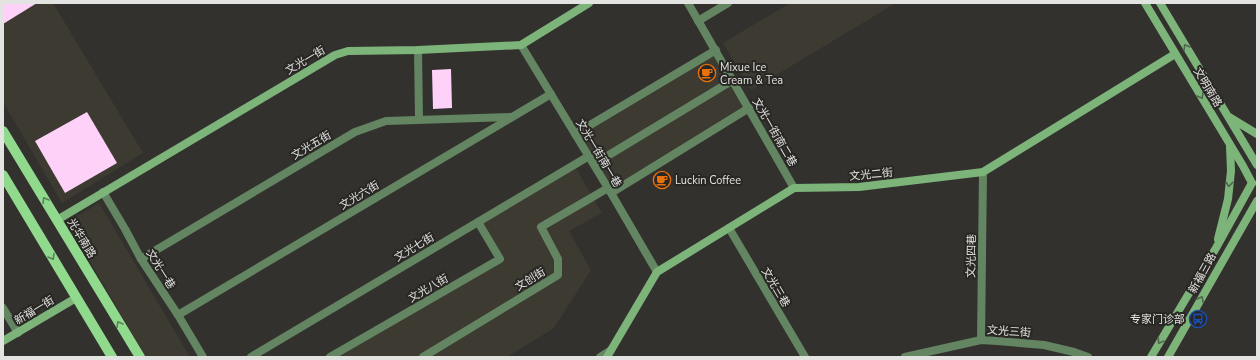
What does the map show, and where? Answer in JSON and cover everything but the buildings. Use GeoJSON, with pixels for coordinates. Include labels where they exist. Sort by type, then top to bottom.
{"type":"FeatureCollection","features":[{"type":"Feature","properties":{"kind":"main road","name":"光华南路"},"geometry":{"type":"LineString","coordinates":[[3,131],[140,357]]}},
{"type":"Feature","properties":{"kind":"main road"},"geometry":{"type":"LineString","coordinates":[[3,175],[112,357]]}},
{"type":"Feature","properties":{"kind":"street","name":"文光一街"},"geometry":{"type":"LineString","coordinates":[[57,220],[335,55],[348,50],[418,50],[521,45],[589,3]]}},
{"type":"Feature","properties":{"kind":"street","name":"文光一街南二巷"},"geometry":{"type":"LineString","coordinates":[[688,3],[794,188]]}},
{"type":"Feature","properties":{"kind":"street"},"geometry":{"type":"LineString","coordinates":[[698,21],[728,3]]}},
{"type":"Feature","properties":{"kind":"street","name":"文明南路"},"geometry":{"type":"LineString","coordinates":[[1145,3],[1254,183]]}},
{"type":"Feature","properties":{"kind":"street","name":"文明南路"},"geometry":{"type":"LineString","coordinates":[[1160,3],[1257,165]]}},
{"type":"Feature","properties":{"kind":"street","name":"文光一街南一巷"},"geometry":{"type":"LineString","coordinates":[[521,45],[594,164],[657,272]]}},
{"type":"Feature","properties":{"kind":"street"},"geometry":{"type":"LineString","coordinates":[[418,50],[419,119]]}},
{"type":"Feature","properties":{"kind":"street"},"geometry":{"type":"LineString","coordinates":[[575,134],[716,50]]}},
{"type":"Feature","properties":{"kind":"street","name":"文光二街"},"geometry":{"type":"LineString","coordinates":[[794,188],[859,187],[983,172],[1175,54]]}},
{"type":"Feature","properties":{"kind":"street"},"geometry":{"type":"LineString","coordinates":[[594,164],[733,80]]}},
{"type":"Feature","properties":{"kind":"street","name":"文光六街"},"geometry":{"type":"LineString","coordinates":[[178,315],[551,94]]}},
{"type":"Feature","properties":{"kind":"street"},"geometry":{"type":"LineString","coordinates":[[609,190],[749,108]]}},
{"type":"Feature","properties":{"kind":"street"},"geometry":{"type":"LineString","coordinates":[[1228,116],[1257,134]]}},
{"type":"Feature","properties":{"kind":"street","name":"文光五街"},"geometry":{"type":"LineString","coordinates":[[140,259],[355,132],[386,121],[512,117]]}},
{"type":"Feature","properties":{"kind":"street"},"geometry":{"type":"LineString","coordinates":[[1216,248],[1228,199],[1230,145]]}},
{"type":"Feature","properties":{"kind":"street","name":"文光七街"},"geometry":{"type":"LineString","coordinates":[[251,357],[589,156]]}},
{"type":"Feature","properties":{"kind":"street","name":"文光四巷"},"geometry":{"type":"LineString","coordinates":[[981,340],[983,172]]}},
{"type":"Feature","properties":{"kind":"street"},"geometry":{"type":"LineString","coordinates":[[1150,357],[1254,183]]}},
{"type":"Feature","properties":{"kind":"street"},"geometry":{"type":"LineString","coordinates":[[600,357],[609,354],[657,272],[794,188]]}},
{"type":"Feature","properties":{"kind":"street","name":"文创街"},"geometry":{"type":"LineString","coordinates":[[423,357],[558,275],[558,259],[541,227],[609,190]]}},
{"type":"Feature","properties":{"kind":"street","name":"文光一巷"},"geometry":{"type":"LineString","coordinates":[[103,192],[125,229],[140,259],[178,315],[203,357]]}},
{"type":"Feature","properties":{"kind":"street","name":"新福三路"},"geometry":{"type":"LineString","coordinates":[[1168,357],[1257,201]]}},
{"type":"Feature","properties":{"kind":"street","name":"文光八街"},"geometry":{"type":"LineString","coordinates":[[330,357],[500,259],[478,222]]}},
{"type":"Feature","properties":{"kind":"street","name":"文光三巷"},"geometry":{"type":"LineString","coordinates":[[729,228],[805,357]]}},
{"type":"Feature","properties":{"kind":"street","name":"新福一街"},"geometry":{"type":"LineString","coordinates":[[3,342],[76,298]]}},
{"type":"Feature","properties":{"kind":"street"},"geometry":{"type":"LineString","coordinates":[[3,308],[18,333]]}},
{"type":"Feature","properties":{"kind":"street","name":"文光三街"},"geometry":{"type":"LineString","coordinates":[[905,357],[981,340],[1044,345],[1088,357]]}},
{"type":"Feature","properties":{"kind":"shaded area"},"geometry":{"type":"Polygon","coordinates":[[[3,3],[53,3],[143,153],[62,203],[3,102],[3,3]]]}},
{"type":"Feature","properties":{"kind":"shaded area"},"geometry":{"type":"Polygon","coordinates":[[[790,3],[896,3],[751,90],[723,43],[790,3]]]}},
{"type":"Feature","properties":{"kind":"shaded area"},"geometry":{"type":"Polygon","coordinates":[[[716,50],[749,108],[611,193],[575,134],[716,50]]]}},
{"type":"Feature","properties":{"kind":"shaded area"},"geometry":{"type":"Polygon","coordinates":[[[574,165],[602,213],[569,231],[591,270],[554,328],[507,357],[330,357],[499,259],[478,222],[574,165]]]}},
{"type":"Feature","properties":{"kind":"shaded area"},"geometry":{"type":"Polygon","coordinates":[[[99,203],[190,357],[146,357],[67,222],[99,203]]]}},
{"type":"Feature","properties":{"kind":"place","name":"Mixue Ice Cream & Tea"},"geometry":{"type":"Point","coordinates":[707,73]}},
{"type":"Feature","properties":{"kind":"place","name":"Luckin Coffee"},"geometry":{"type":"Point","coordinates":[662,180]}},
{"type":"Feature","properties":{"kind":"place","name":"专家门诊部"},"geometry":{"type":"Point","coordinates":[1198,319]}}]}
